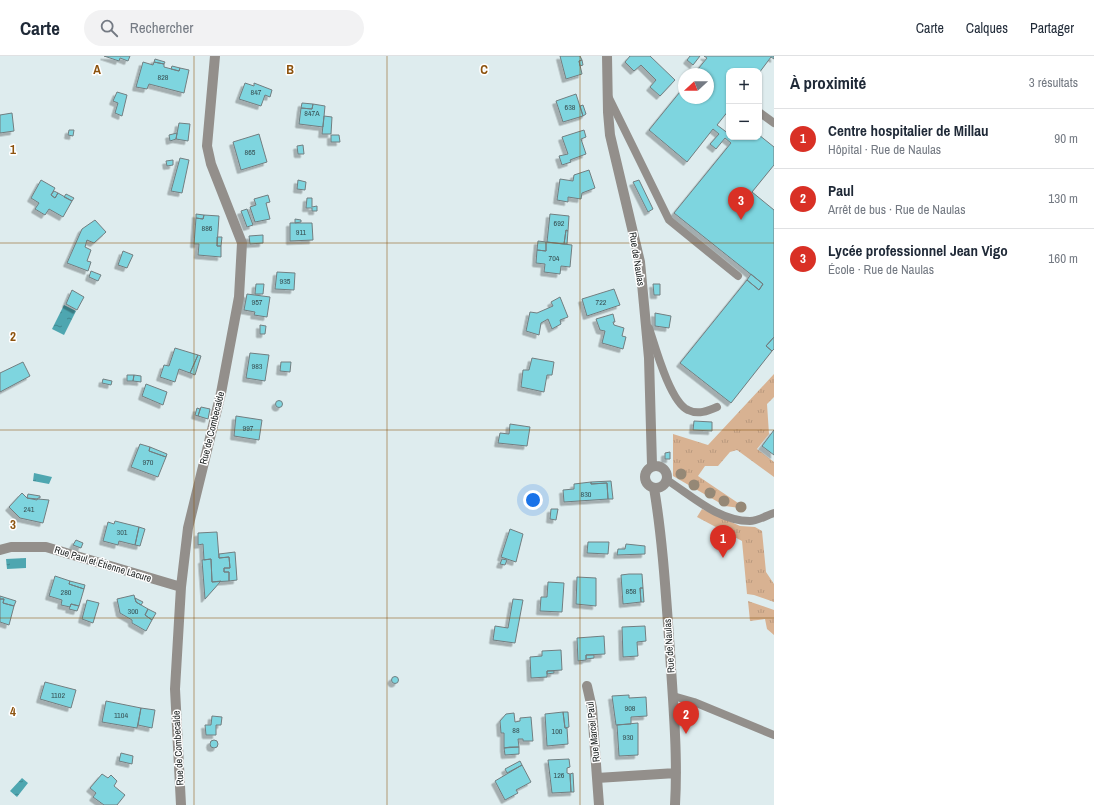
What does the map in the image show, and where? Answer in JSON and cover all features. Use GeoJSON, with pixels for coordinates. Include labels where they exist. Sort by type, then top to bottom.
{"type":"FeatureCollection","features":[{"type":"Feature","properties":{"kind":"street","name":"Rue de Combecalde"},"geometry":{"type":"LineString","coordinates":[[181,805],[175,689],[181,587],[188,528],[221,393],[240,297],[242,243],[211,164],[207,146],[215,56]]}},
{"type":"Feature","properties":{"kind":"street","name":"Rue de Naulas"},"geometry":{"type":"LineString","coordinates":[[607,56],[607,93],[610,135],[640,262],[649,358],[652,465]]}},
{"type":"Feature","properties":{"kind":"street"},"geometry":{"type":"LineString","coordinates":[[652,465],[659,466],[665,470],[667,480],[662,486],[654,488],[647,485],[644,478],[646,470],[652,465]]}},
{"type":"Feature","properties":{"kind":"street","name":"Rue de Naulas"},"geometry":{"type":"LineString","coordinates":[[654,488],[663,561],[673,696],[676,773],[675,805]]}},
{"type":"Feature","properties":{"kind":"street","name":"Rue Paul et Étienne Lacure"},"geometry":{"type":"LineString","coordinates":[[0,550],[11,548],[46,547],[181,587]]}},
{"type":"Feature","properties":{"kind":"street","name":"Rue Marcel Paul"},"geometry":{"type":"LineString","coordinates":[[587,686],[592,708],[599,805]]}},
{"type":"Feature","properties":{"kind":"street"},"geometry":{"type":"LineString","coordinates":[[597,778],[676,773]]}},
{"type":"Feature","properties":{"kind":"lane"},"geometry":{"type":"LineString","coordinates":[[607,93],[669,220],[738,276]]}},
{"type":"Feature","properties":{"kind":"lane"},"geometry":{"type":"LineString","coordinates":[[762,114],[774,123]]}},
{"type":"Feature","properties":{"kind":"lane"},"geometry":{"type":"LineString","coordinates":[[644,314],[666,377],[677,399],[687,410],[702,413],[717,407]]}},
{"type":"Feature","properties":{"kind":"lane"},"geometry":{"type":"LineString","coordinates":[[667,480],[693,499],[722,515],[751,521],[774,513]]}},
{"type":"Feature","properties":{"kind":"lane"},"geometry":{"type":"LineString","coordinates":[[673,696],[694,702],[774,734]]}},
{"type":"Feature","properties":{"kind":"green space"},"geometry":{"type":"Polygon","coordinates":[[[774,374],[774,397],[767,404],[769,434],[757,449],[774,462],[774,477],[737,450],[730,452],[718,466],[705,466],[698,476],[747,509],[725,506],[673,476],[673,434],[708,445],[774,374]]]}},
{"type":"Feature","properties":{"kind":"green space"},"geometry":{"type":"Polygon","coordinates":[[[702,509],[740,526],[755,527],[762,531],[766,572],[774,584],[774,602],[747,594],[742,541],[697,517],[702,509]]]}},
{"type":"Feature","properties":{"kind":"green space"},"geometry":{"type":"Polygon","coordinates":[[[748,601],[774,610],[774,635],[767,629],[765,619],[750,621],[748,601]]]}},
{"type":"Feature","properties":{"kind":"water"},"geometry":{"type":"Polygon","coordinates":[[[64,305],[76,311],[64,335],[52,329],[64,305]]]}},
{"type":"Feature","properties":{"kind":"water"},"geometry":{"type":"Polygon","coordinates":[[[34,473],[52,477],[49,484],[33,481],[34,473]]]}},
{"type":"Feature","properties":{"kind":"water"},"geometry":{"type":"Polygon","coordinates":[[[26,558],[26,568],[7,569],[6,559],[26,558]]]}},
{"type":"Feature","properties":{"kind":"water"},"geometry":{"type":"Polygon","coordinates":[[[22,778],[28,783],[17,797],[10,791],[22,778]]]}},
{"type":"Feature","properties":{"kind":"building"},"geometry":{"type":"Polygon","coordinates":[[[104,56],[130,56],[128,61],[120,58],[119,61],[104,56]]]}},
{"type":"Feature","properties":{"kind":"building"},"geometry":{"type":"Polygon","coordinates":[[[560,56],[580,56],[582,60],[579,61],[582,74],[566,79],[560,56]]]}},
{"type":"Feature","properties":{"kind":"building"},"geometry":{"type":"Polygon","coordinates":[[[630,56],[650,56],[675,80],[660,96],[650,87],[656,80],[641,65],[634,71],[625,62],[630,56]]]}},
{"type":"Feature","properties":{"kind":"building"},"geometry":{"type":"Polygon","coordinates":[[[690,56],[700,56],[693,65],[687,60],[690,56]]]}},
{"type":"Feature","properties":{"kind":"building"},"geometry":{"type":"Polygon","coordinates":[[[704,56],[774,56],[774,59],[771,57],[762,69],[726,68],[726,114],[717,125],[726,132],[726,139],[725,138],[716,149],[710,144],[719,134],[713,129],[687,162],[649,130],[678,94],[678,104],[714,104],[714,68],[699,68],[707,58],[704,56]]]}},
{"type":"Feature","properties":{"kind":"building"},"geometry":{"type":"Polygon","coordinates":[[[155,59],[165,62],[164,64],[154,62],[155,59]]]}},
{"type":"Feature","properties":{"kind":"building"},"geometry":{"type":"Polygon","coordinates":[[[582,60],[583,65],[580,66],[579,61],[582,60]]]}},
{"type":"Feature","properties":{"kind":"building"},"geometry":{"type":"Polygon","coordinates":[[[143,62],[153,65],[154,62],[164,64],[164,67],[179,71],[180,68],[189,70],[184,93],[149,84],[147,89],[136,87],[143,62]]]}},
{"type":"Feature","properties":{"kind":"building"},"geometry":{"type":"Polygon","coordinates":[[[172,66],[180,68],[179,71],[171,69],[172,66]]]}},
{"type":"Feature","properties":{"kind":"building"},"geometry":{"type":"Polygon","coordinates":[[[245,83],[254,86],[254,83],[272,90],[270,97],[265,95],[261,106],[239,99],[245,83]]]}},
{"type":"Feature","properties":{"kind":"building"},"geometry":{"type":"Polygon","coordinates":[[[117,92],[127,95],[122,116],[115,113],[118,103],[113,101],[117,92]]]}},
{"type":"Feature","properties":{"kind":"building"},"geometry":{"type":"Polygon","coordinates":[[[576,94],[583,116],[563,122],[556,101],[576,94]]]}},
{"type":"Feature","properties":{"kind":"building"},"geometry":{"type":"Polygon","coordinates":[[[302,103],[313,104],[312,109],[301,108],[302,103]]]}},
{"type":"Feature","properties":{"kind":"building"},"geometry":{"type":"Polygon","coordinates":[[[313,104],[325,106],[323,127],[299,124],[301,108],[312,109],[313,104]]]}},
{"type":"Feature","properties":{"kind":"building"},"geometry":{"type":"Polygon","coordinates":[[[583,105],[586,114],[583,116],[580,106],[583,105]]]}},
{"type":"Feature","properties":{"kind":"building"},"geometry":{"type":"Polygon","coordinates":[[[12,113],[14,131],[0,133],[0,115],[12,113]]]}},
{"type":"Feature","properties":{"kind":"building"},"geometry":{"type":"Polygon","coordinates":[[[324,116],[332,117],[331,134],[322,134],[324,116]]]}},
{"type":"Feature","properties":{"kind":"building"},"geometry":{"type":"Polygon","coordinates":[[[179,123],[190,124],[188,141],[176,139],[179,123]]]}},
{"type":"Feature","properties":{"kind":"building"},"geometry":{"type":"Polygon","coordinates":[[[69,130],[74,130],[73,136],[68,135],[69,130]]]}},
{"type":"Feature","properties":{"kind":"building"},"geometry":{"type":"Polygon","coordinates":[[[584,130],[586,137],[581,139],[586,154],[570,160],[571,162],[562,165],[559,156],[568,154],[562,137],[584,130]]]}},
{"type":"Feature","properties":{"kind":"building"},"geometry":{"type":"Polygon","coordinates":[[[177,133],[176,139],[170,141],[169,135],[177,133]]]}},
{"type":"Feature","properties":{"kind":"building"},"geometry":{"type":"Polygon","coordinates":[[[259,134],[267,162],[241,170],[233,142],[259,134]]]}},
{"type":"Feature","properties":{"kind":"building"},"geometry":{"type":"Polygon","coordinates":[[[331,135],[339,135],[340,142],[331,142],[331,135]]]}},
{"type":"Feature","properties":{"kind":"building"},"geometry":{"type":"Polygon","coordinates":[[[762,137],[774,147],[774,165],[752,192],[774,210],[774,337],[766,346],[772,351],[731,403],[680,363],[747,280],[759,290],[763,284],[674,213],[731,143],[727,140],[762,140],[762,137]]]}},
{"type":"Feature","properties":{"kind":"building"},"geometry":{"type":"Polygon","coordinates":[[[303,145],[304,154],[298,154],[297,146],[303,145]]]}},
{"type":"Feature","properties":{"kind":"building"},"geometry":{"type":"Polygon","coordinates":[[[180,158],[189,160],[182,193],[171,191],[180,158]]]}},
{"type":"Feature","properties":{"kind":"building"},"geometry":{"type":"Polygon","coordinates":[[[173,160],[173,165],[167,166],[166,161],[173,160]]]}},
{"type":"Feature","properties":{"kind":"building"},"geometry":{"type":"Polygon","coordinates":[[[589,170],[595,188],[582,193],[581,199],[568,197],[568,202],[557,200],[560,179],[573,181],[574,175],[589,170]]]}},
{"type":"Feature","properties":{"kind":"building"},"geometry":{"type":"Polygon","coordinates":[[[41,180],[55,188],[51,195],[55,198],[58,193],[72,201],[63,217],[49,209],[45,215],[35,209],[39,203],[31,198],[41,180]]]}},
{"type":"Feature","properties":{"kind":"building"},"geometry":{"type":"Polygon","coordinates":[[[298,180],[306,182],[305,190],[297,189],[298,180]]]}},
{"type":"Feature","properties":{"kind":"building"},"geometry":{"type":"Polygon","coordinates":[[[639,180],[653,209],[648,212],[633,182],[639,180]]]}},
{"type":"Feature","properties":{"kind":"building"},"geometry":{"type":"Polygon","coordinates":[[[54,191],[58,193],[55,198],[51,195],[54,191]]]}},
{"type":"Feature","properties":{"kind":"building"},"geometry":{"type":"Polygon","coordinates":[[[66,194],[74,198],[72,201],[64,197],[66,194]]]}},
{"type":"Feature","properties":{"kind":"building"},"geometry":{"type":"Polygon","coordinates":[[[268,195],[270,202],[266,203],[270,219],[255,222],[250,207],[256,205],[254,199],[268,195]]]}},
{"type":"Feature","properties":{"kind":"building"},"geometry":{"type":"Polygon","coordinates":[[[307,198],[312,198],[312,207],[317,206],[317,211],[312,211],[312,208],[306,208],[307,198]]]}},
{"type":"Feature","properties":{"kind":"building"},"geometry":{"type":"Polygon","coordinates":[[[247,209],[253,225],[247,227],[241,211],[247,209]]]}},
{"type":"Feature","properties":{"kind":"building"},"geometry":{"type":"Polygon","coordinates":[[[196,214],[204,215],[203,219],[196,218],[196,214]]]}},
{"type":"Feature","properties":{"kind":"building"},"geometry":{"type":"Polygon","coordinates":[[[550,214],[569,216],[568,231],[566,230],[564,244],[547,242],[550,214]]]}},
{"type":"Feature","properties":{"kind":"building"},"geometry":{"type":"Polygon","coordinates":[[[204,215],[219,216],[217,246],[221,246],[221,257],[198,255],[199,244],[194,244],[196,218],[203,219],[204,215]]]}},
{"type":"Feature","properties":{"kind":"building"},"geometry":{"type":"Polygon","coordinates":[[[295,219],[301,220],[301,222],[295,223],[295,219]]]}},
{"type":"Feature","properties":{"kind":"building"},"geometry":{"type":"Polygon","coordinates":[[[95,220],[106,232],[94,243],[87,240],[85,247],[91,250],[87,261],[91,262],[88,271],[67,263],[82,229],[95,220]]]}},
{"type":"Feature","properties":{"kind":"building"},"geometry":{"type":"Polygon","coordinates":[[[290,223],[312,223],[313,240],[290,241],[290,223]]]}},
{"type":"Feature","properties":{"kind":"building"},"geometry":{"type":"Polygon","coordinates":[[[566,230],[568,231],[567,244],[564,244],[566,230]]]}},
{"type":"Feature","properties":{"kind":"building"},"geometry":{"type":"Polygon","coordinates":[[[263,235],[263,243],[250,244],[249,236],[263,235]]]}},
{"type":"Feature","properties":{"kind":"building"},"geometry":{"type":"Polygon","coordinates":[[[217,237],[222,237],[221,246],[217,246],[217,237]]]}},
{"type":"Feature","properties":{"kind":"building"},"geometry":{"type":"Polygon","coordinates":[[[538,241],[546,242],[546,251],[537,250],[538,241]]]}},
{"type":"Feature","properties":{"kind":"building"},"geometry":{"type":"Polygon","coordinates":[[[546,242],[572,245],[570,267],[561,266],[560,274],[544,272],[545,264],[536,263],[537,250],[546,251],[546,242]]]}},
{"type":"Feature","properties":{"kind":"building"},"geometry":{"type":"Polygon","coordinates":[[[123,251],[133,255],[127,268],[118,265],[123,251]]]}},
{"type":"Feature","properties":{"kind":"building"},"geometry":{"type":"Polygon","coordinates":[[[91,271],[101,275],[98,281],[89,277],[91,271]]]}},
{"type":"Feature","properties":{"kind":"building"},"geometry":{"type":"Polygon","coordinates":[[[277,272],[295,273],[294,290],[275,289],[277,272]]]}},
{"type":"Feature","properties":{"kind":"building"},"geometry":{"type":"Polygon","coordinates":[[[751,274],[763,284],[759,290],[747,280],[751,274]]]}},
{"type":"Feature","properties":{"kind":"building"},"geometry":{"type":"Polygon","coordinates":[[[256,284],[264,284],[263,294],[255,294],[256,284]]]}},
{"type":"Feature","properties":{"kind":"building"},"geometry":{"type":"Polygon","coordinates":[[[653,284],[660,284],[660,295],[654,295],[653,284]]]}},
{"type":"Feature","properties":{"kind":"building"},"geometry":{"type":"Polygon","coordinates":[[[614,289],[620,305],[587,316],[582,299],[614,289]]]}},
{"type":"Feature","properties":{"kind":"building"},"geometry":{"type":"Polygon","coordinates":[[[72,290],[84,297],[77,310],[66,304],[72,290]]]}},
{"type":"Feature","properties":{"kind":"building"},"geometry":{"type":"Polygon","coordinates":[[[247,294],[270,297],[267,317],[254,315],[255,312],[244,310],[247,294]]]}},
{"type":"Feature","properties":{"kind":"building"},"geometry":{"type":"Polygon","coordinates":[[[560,297],[568,317],[560,320],[561,324],[552,329],[548,319],[541,323],[539,335],[526,331],[530,312],[537,313],[553,306],[551,302],[560,297]]]}},
{"type":"Feature","properties":{"kind":"building"},"geometry":{"type":"Polygon","coordinates":[[[655,313],[671,316],[669,328],[655,326],[655,313]]]}},
{"type":"Feature","properties":{"kind":"building"},"geometry":{"type":"Polygon","coordinates":[[[613,314],[615,322],[613,322],[614,325],[624,328],[622,336],[626,337],[623,349],[602,343],[605,331],[600,330],[596,319],[613,314]]]}},
{"type":"Feature","properties":{"kind":"building"},"geometry":{"type":"Polygon","coordinates":[[[260,325],[266,326],[265,334],[260,334],[260,325]]]}},
{"type":"Feature","properties":{"kind":"building"},"geometry":{"type":"Polygon","coordinates":[[[774,337],[774,349],[772,351],[766,346],[774,337]]]}},
{"type":"Feature","properties":{"kind":"building"},"geometry":{"type":"Polygon","coordinates":[[[175,348],[198,355],[190,373],[179,369],[175,382],[160,377],[164,365],[169,366],[175,348]]]}},
{"type":"Feature","properties":{"kind":"building"},"geometry":{"type":"Polygon","coordinates":[[[250,353],[269,355],[265,381],[246,378],[250,353]]]}},
{"type":"Feature","properties":{"kind":"building"},"geometry":{"type":"Polygon","coordinates":[[[198,355],[201,356],[195,375],[190,373],[198,355]]]}},
{"type":"Feature","properties":{"kind":"building"},"geometry":{"type":"Polygon","coordinates":[[[532,358],[554,362],[552,375],[547,375],[544,392],[521,387],[523,370],[529,370],[532,358]]]}},
{"type":"Feature","properties":{"kind":"building"},"geometry":{"type":"Polygon","coordinates":[[[23,362],[30,376],[0,392],[0,373],[23,362]]]}},
{"type":"Feature","properties":{"kind":"building"},"geometry":{"type":"Polygon","coordinates":[[[281,362],[291,362],[290,372],[280,371],[281,362]]]}},
{"type":"Feature","properties":{"kind":"building"},"geometry":{"type":"Polygon","coordinates":[[[127,375],[134,375],[133,381],[127,381],[127,375]]]}},
{"type":"Feature","properties":{"kind":"building"},"geometry":{"type":"Polygon","coordinates":[[[134,375],[141,376],[141,382],[133,381],[134,375]]]}},
{"type":"Feature","properties":{"kind":"building"},"geometry":{"type":"Polygon","coordinates":[[[103,379],[112,381],[111,385],[102,383],[103,379]]]}},
{"type":"Feature","properties":{"kind":"building"},"geometry":{"type":"Polygon","coordinates":[[[146,384],[167,392],[163,405],[142,396],[146,384]]]}},
{"type":"Feature","properties":{"kind":"building"},"geometry":{"type":"Polygon","coordinates":[[[279,400],[282,401],[282,407],[279,408],[276,407],[275,404],[276,401],[279,400]]]}},
{"type":"Feature","properties":{"kind":"building"},"geometry":{"type":"Polygon","coordinates":[[[201,407],[210,409],[208,419],[198,416],[201,407]]]}},
{"type":"Feature","properties":{"kind":"building"},"geometry":{"type":"Polygon","coordinates":[[[197,408],[200,409],[198,416],[195,415],[197,408]]]}},
{"type":"Feature","properties":{"kind":"building"},"geometry":{"type":"Polygon","coordinates":[[[236,416],[262,420],[259,440],[234,436],[236,416]]]}},
{"type":"Feature","properties":{"kind":"building"},"geometry":{"type":"Polygon","coordinates":[[[694,421],[712,422],[712,431],[693,430],[694,421]]]}},
{"type":"Feature","properties":{"kind":"building"},"geometry":{"type":"Polygon","coordinates":[[[510,424],[530,427],[527,446],[498,443],[500,433],[509,434],[510,424]]]}},
{"type":"Feature","properties":{"kind":"building"},"geometry":{"type":"Polygon","coordinates":[[[774,430],[774,455],[762,446],[774,430]]]}},
{"type":"Feature","properties":{"kind":"building"},"geometry":{"type":"Polygon","coordinates":[[[140,444],[150,447],[149,451],[166,457],[158,477],[131,467],[140,444]]]}},
{"type":"Feature","properties":{"kind":"building"},"geometry":{"type":"Polygon","coordinates":[[[150,447],[167,454],[166,457],[149,451],[150,447]]]}},
{"type":"Feature","properties":{"kind":"building"},"geometry":{"type":"Polygon","coordinates":[[[670,452],[670,459],[665,459],[665,453],[670,452]]]}},
{"type":"Feature","properties":{"kind":"building"},"geometry":{"type":"Polygon","coordinates":[[[611,481],[613,499],[608,499],[607,483],[591,484],[591,482],[611,481]]]}},
{"type":"Feature","properties":{"kind":"building"},"geometry":{"type":"Polygon","coordinates":[[[591,482],[591,484],[607,483],[608,499],[564,502],[563,490],[574,489],[574,484],[591,482]]]}},
{"type":"Feature","properties":{"kind":"building"},"geometry":{"type":"Polygon","coordinates":[[[22,493],[27,498],[49,500],[43,523],[20,518],[9,507],[22,493]]]}},
{"type":"Feature","properties":{"kind":"building"},"geometry":{"type":"Polygon","coordinates":[[[28,494],[40,496],[40,498],[37,500],[27,498],[28,494]]]}},
{"type":"Feature","properties":{"kind":"building"},"geometry":{"type":"Polygon","coordinates":[[[551,509],[558,509],[556,520],[550,519],[551,509]]]}},
{"type":"Feature","properties":{"kind":"building"},"geometry":{"type":"Polygon","coordinates":[[[115,521],[139,527],[135,545],[119,541],[118,545],[103,541],[108,522],[114,524],[115,521]]]}},
{"type":"Feature","properties":{"kind":"building"},"geometry":{"type":"Polygon","coordinates":[[[139,527],[145,529],[140,546],[135,545],[139,527]]]}},
{"type":"Feature","properties":{"kind":"building"},"geometry":{"type":"Polygon","coordinates":[[[510,529],[523,534],[516,562],[501,557],[510,529]]]}},
{"type":"Feature","properties":{"kind":"building"},"geometry":{"type":"Polygon","coordinates":[[[217,532],[219,558],[229,557],[230,568],[224,568],[224,572],[229,572],[229,581],[212,582],[211,559],[204,560],[203,544],[198,545],[198,533],[217,532]]]}},
{"type":"Feature","properties":{"kind":"building"},"geometry":{"type":"Polygon","coordinates":[[[76,540],[83,543],[81,548],[73,545],[76,540]]]}},
{"type":"Feature","properties":{"kind":"building"},"geometry":{"type":"Polygon","coordinates":[[[588,542],[609,542],[608,554],[587,553],[588,542]]]}},
{"type":"Feature","properties":{"kind":"building"},"geometry":{"type":"Polygon","coordinates":[[[626,544],[645,546],[645,554],[617,555],[618,549],[625,549],[626,544]]]}},
{"type":"Feature","properties":{"kind":"building"},"geometry":{"type":"Polygon","coordinates":[[[235,552],[237,580],[229,581],[229,572],[224,572],[224,568],[230,568],[229,557],[219,558],[219,554],[235,552]]]}},
{"type":"Feature","properties":{"kind":"building"},"geometry":{"type":"Polygon","coordinates":[[[211,559],[212,582],[221,581],[205,599],[202,560],[211,559]]]}},
{"type":"Feature","properties":{"kind":"building"},"geometry":{"type":"Polygon","coordinates":[[[502,559],[507,560],[505,565],[500,564],[502,559]]]}},
{"type":"Feature","properties":{"kind":"building"},"geometry":{"type":"Polygon","coordinates":[[[642,574],[643,588],[640,588],[641,602],[623,604],[621,575],[642,574]]]}},
{"type":"Feature","properties":{"kind":"building"},"geometry":{"type":"Polygon","coordinates":[[[55,576],[70,581],[69,584],[84,589],[79,606],[71,604],[70,607],[61,605],[62,600],[49,596],[55,576]]]}},
{"type":"Feature","properties":{"kind":"building"},"geometry":{"type":"Polygon","coordinates":[[[577,577],[596,578],[596,606],[576,604],[577,577]]]}},
{"type":"Feature","properties":{"kind":"building"},"geometry":{"type":"Polygon","coordinates":[[[70,581],[85,585],[84,589],[69,584],[70,581]]]}},
{"type":"Feature","properties":{"kind":"building"},"geometry":{"type":"Polygon","coordinates":[[[548,582],[564,583],[562,612],[540,611],[541,597],[547,597],[548,582]]]}},
{"type":"Feature","properties":{"kind":"building"},"geometry":{"type":"Polygon","coordinates":[[[640,588],[643,588],[644,602],[641,602],[640,588]]]}},
{"type":"Feature","properties":{"kind":"building"},"geometry":{"type":"Polygon","coordinates":[[[134,595],[136,602],[148,609],[145,615],[152,620],[146,631],[132,623],[132,620],[120,613],[117,599],[134,595]]]}},
{"type":"Feature","properties":{"kind":"building"},"geometry":{"type":"Polygon","coordinates":[[[0,596],[16,601],[14,606],[3,603],[4,599],[0,599],[0,596]]]}},
{"type":"Feature","properties":{"kind":"building"},"geometry":{"type":"Polygon","coordinates":[[[135,598],[143,602],[141,605],[136,602],[135,598]]]}},
{"type":"Feature","properties":{"kind":"building"},"geometry":{"type":"Polygon","coordinates":[[[0,599],[4,599],[3,603],[14,606],[9,625],[0,622],[0,599]]]}},
{"type":"Feature","properties":{"kind":"building"},"geometry":{"type":"Polygon","coordinates":[[[513,599],[523,600],[515,643],[493,640],[495,626],[508,628],[513,599]]]}},
{"type":"Feature","properties":{"kind":"building"},"geometry":{"type":"Polygon","coordinates":[[[87,600],[99,603],[93,623],[82,619],[87,600]]]}},
{"type":"Feature","properties":{"kind":"building"},"geometry":{"type":"Polygon","coordinates":[[[71,604],[79,606],[77,611],[69,609],[71,604]]]}},
{"type":"Feature","properties":{"kind":"building"},"geometry":{"type":"Polygon","coordinates":[[[148,609],[156,613],[152,620],[145,615],[148,609]]]}},
{"type":"Feature","properties":{"kind":"building"},"geometry":{"type":"Polygon","coordinates":[[[645,626],[646,641],[637,642],[638,656],[623,657],[622,627],[645,626]]]}},
{"type":"Feature","properties":{"kind":"building"},"geometry":{"type":"Polygon","coordinates":[[[604,636],[605,654],[586,655],[586,660],[578,661],[577,638],[604,636]]]}},
{"type":"Feature","properties":{"kind":"building"},"geometry":{"type":"Polygon","coordinates":[[[561,650],[562,670],[547,671],[547,677],[531,678],[530,657],[542,656],[542,651],[561,650]]]}},
{"type":"Feature","properties":{"kind":"building"},"geometry":{"type":"Polygon","coordinates":[[[586,655],[594,655],[594,658],[586,659],[586,655]]]}},
{"type":"Feature","properties":{"kind":"building"},"geometry":{"type":"Polygon","coordinates":[[[547,671],[554,671],[554,673],[547,674],[547,671]]]}},
{"type":"Feature","properties":{"kind":"building"},"geometry":{"type":"Polygon","coordinates":[[[395,677],[398,680],[395,683],[392,680],[395,677]]]}},
{"type":"Feature","properties":{"kind":"building"},"geometry":{"type":"Polygon","coordinates":[[[45,682],[76,690],[71,708],[40,699],[45,682]]]}},
{"type":"Feature","properties":{"kind":"building"},"geometry":{"type":"Polygon","coordinates":[[[629,695],[629,698],[646,697],[647,716],[631,717],[631,724],[616,725],[612,696],[629,695]]]}},
{"type":"Feature","properties":{"kind":"building"},"geometry":{"type":"Polygon","coordinates":[[[106,701],[141,708],[137,728],[102,722],[106,701]]]}},
{"type":"Feature","properties":{"kind":"building"},"geometry":{"type":"Polygon","coordinates":[[[141,708],[155,710],[152,728],[138,725],[141,708]]]}},
{"type":"Feature","properties":{"kind":"building"},"geometry":{"type":"Polygon","coordinates":[[[563,712],[565,728],[567,728],[568,744],[547,746],[545,714],[563,712]]]}},
{"type":"Feature","properties":{"kind":"building"},"geometry":{"type":"Polygon","coordinates":[[[563,712],[568,712],[569,727],[565,728],[563,712]]]}},
{"type":"Feature","properties":{"kind":"building"},"geometry":{"type":"Polygon","coordinates":[[[514,713],[515,722],[520,721],[520,718],[531,717],[533,741],[523,741],[523,739],[518,739],[519,747],[504,748],[504,733],[501,733],[500,721],[506,714],[514,713]]]}},
{"type":"Feature","properties":{"kind":"building"},"geometry":{"type":"Polygon","coordinates":[[[212,716],[222,717],[221,725],[216,725],[216,735],[206,735],[205,725],[211,725],[212,716]]]}},
{"type":"Feature","properties":{"kind":"building"},"geometry":{"type":"Polygon","coordinates":[[[638,723],[638,755],[619,756],[617,725],[638,723]]]}},
{"type":"Feature","properties":{"kind":"building"},"geometry":{"type":"Polygon","coordinates":[[[212,740],[216,740],[218,744],[216,748],[212,748],[210,746],[210,742],[212,740]]]}},
{"type":"Feature","properties":{"kind":"building"},"geometry":{"type":"Polygon","coordinates":[[[519,747],[519,754],[505,755],[504,748],[519,747]]]}},
{"type":"Feature","properties":{"kind":"building"},"geometry":{"type":"Polygon","coordinates":[[[121,753],[133,756],[132,764],[119,761],[121,753]]]}},
{"type":"Feature","properties":{"kind":"building"},"geometry":{"type":"Polygon","coordinates":[[[569,759],[570,767],[567,768],[567,773],[570,774],[571,792],[552,793],[548,760],[569,759]]]}},
{"type":"Feature","properties":{"kind":"building"},"geometry":{"type":"Polygon","coordinates":[[[520,761],[522,765],[507,773],[505,769],[520,761]]]}},
{"type":"Feature","properties":{"kind":"building"},"geometry":{"type":"Polygon","coordinates":[[[522,765],[531,782],[516,790],[518,793],[505,800],[495,781],[522,765]]]}},
{"type":"Feature","properties":{"kind":"building"},"geometry":{"type":"Polygon","coordinates":[[[573,773],[574,792],[571,792],[570,774],[573,773]]]}},
{"type":"Feature","properties":{"kind":"building"},"geometry":{"type":"Polygon","coordinates":[[[102,774],[108,778],[111,775],[117,781],[114,786],[125,795],[117,805],[104,805],[93,797],[96,793],[90,788],[102,774]]]}},
{"type":"Feature","properties":{"kind":"place","name":"Lycée professionnel Jean Vigo"},"geometry":{"type":"Point","coordinates":[741,220]}},
{"type":"Feature","properties":{"kind":"place","name":"Centre hospitalier de Millau"},"geometry":{"type":"Point","coordinates":[723,558]}},
{"type":"Feature","properties":{"kind":"place","name":"Paul"},"geometry":{"type":"Point","coordinates":[686,734]}}]}
